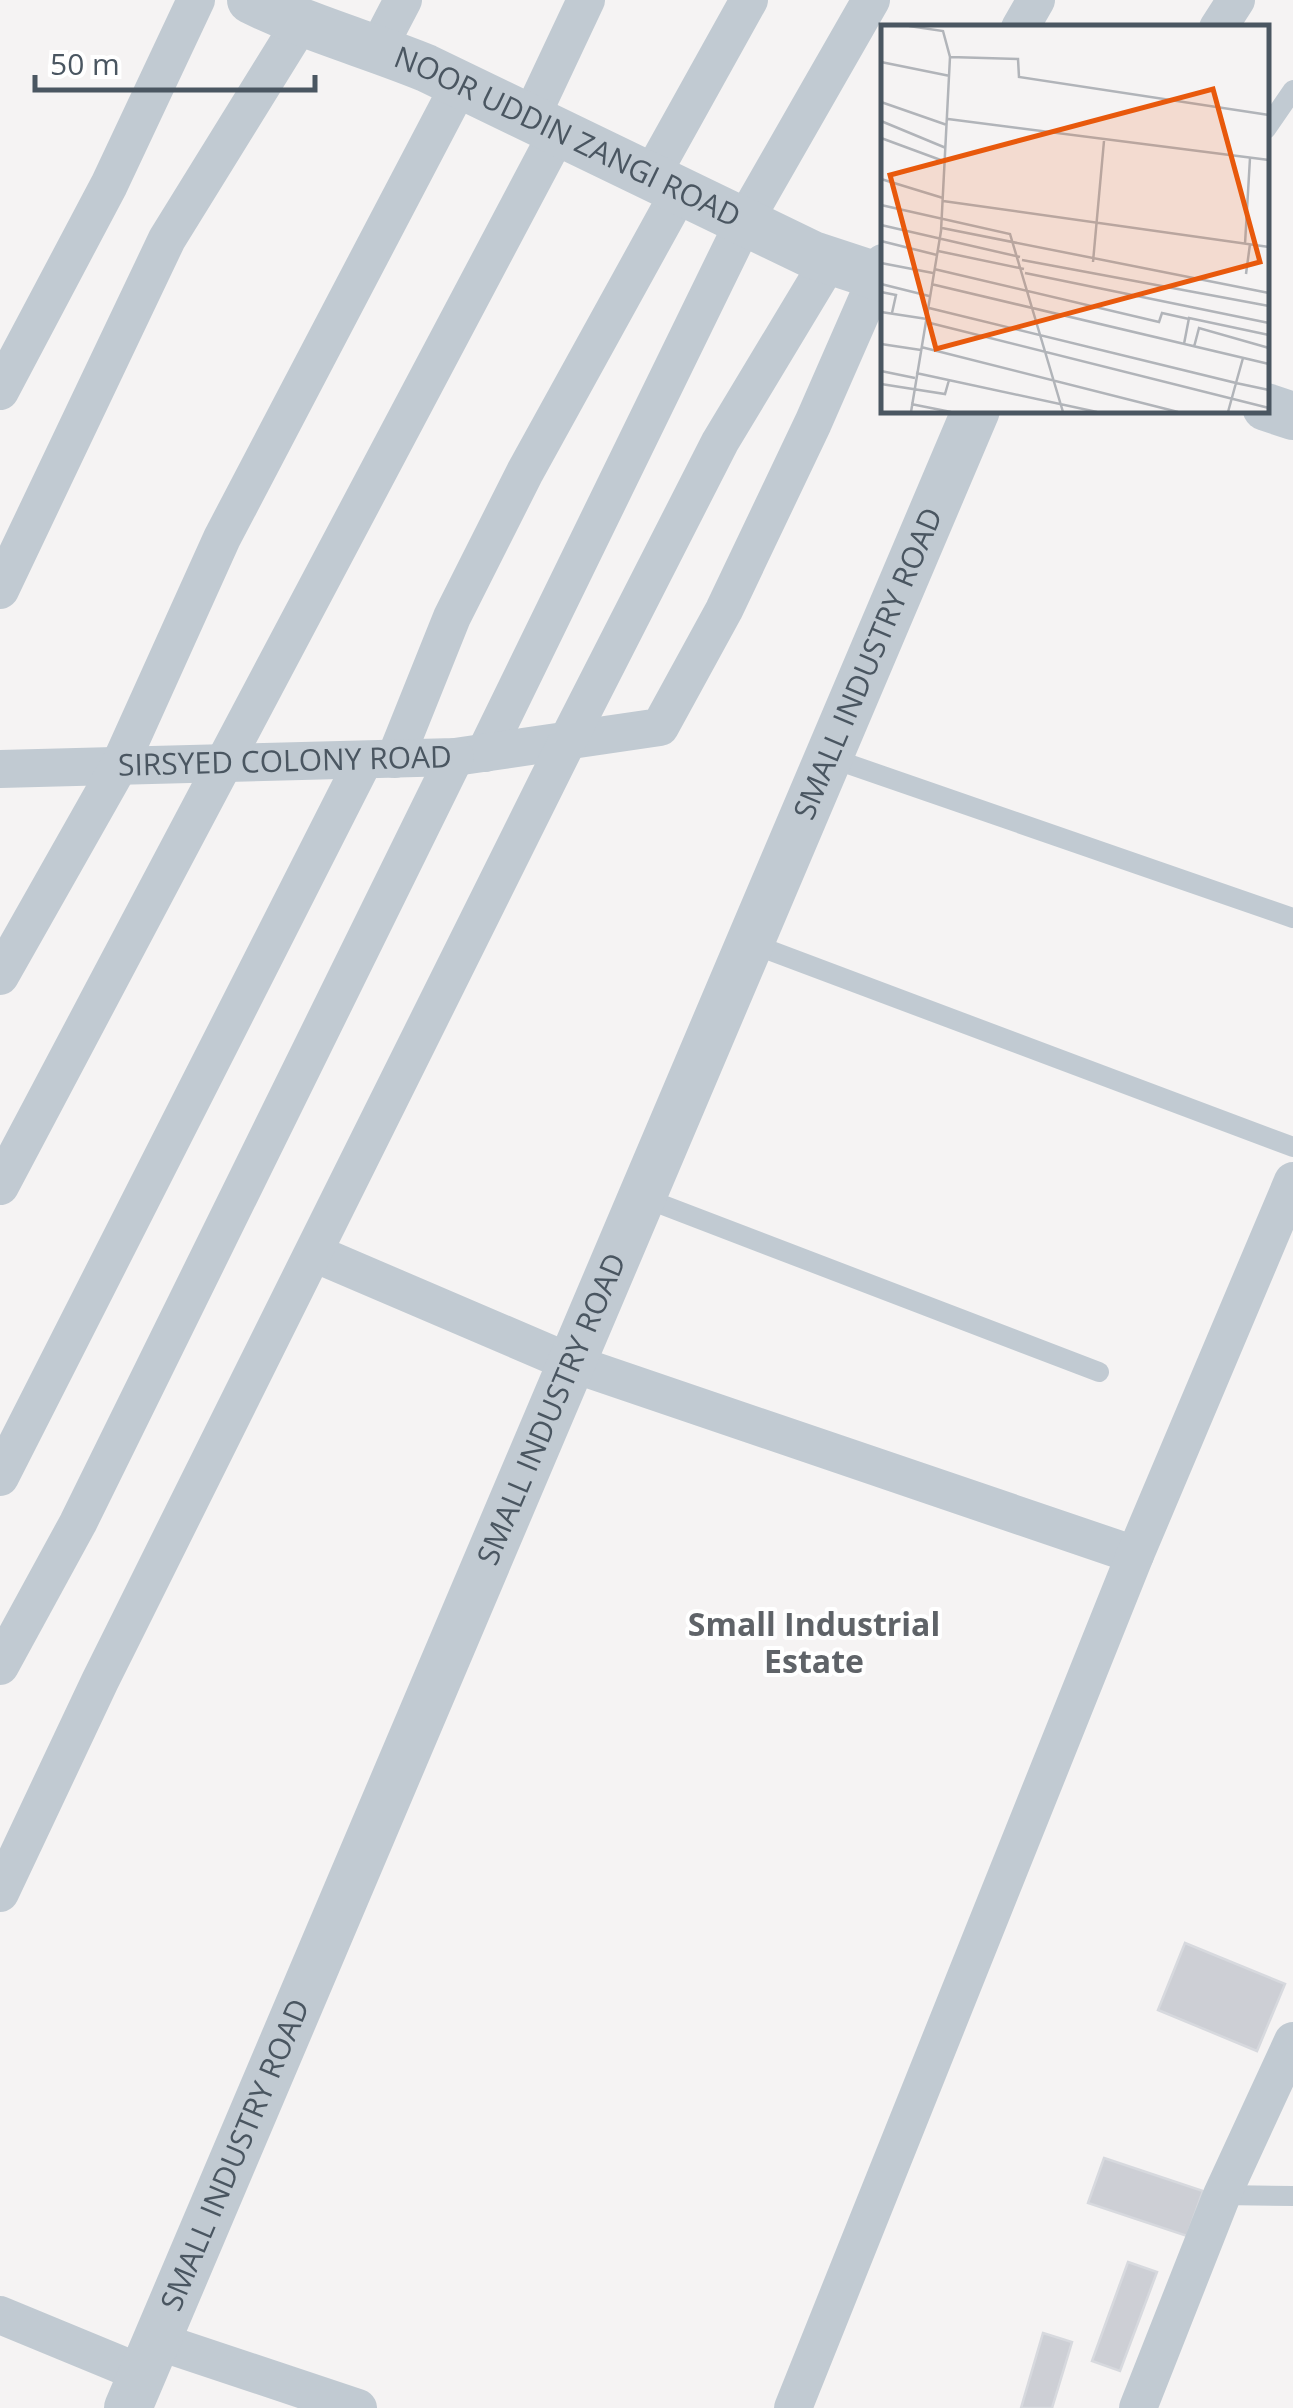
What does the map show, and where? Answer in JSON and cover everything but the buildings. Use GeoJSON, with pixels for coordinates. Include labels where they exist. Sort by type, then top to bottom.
{"type":"FeatureCollection","features":[{"type":"Feature","properties":{"kind":"street"},"geometry":{"type":"LineString","coordinates":[[0,391],[109,185],[196,0]]}},
{"type":"Feature","properties":{"kind":"street","name":"NOOR UDDIN ZANGI ROAD"},"geometry":{"type":"LineString","coordinates":[[252,0],[300,24],[378,48],[460,84],[829,260],[881,272]]}},
{"type":"Feature","properties":{"kind":"street"},"geometry":{"type":"LineString","coordinates":[[378,48],[404,0]]}},
{"type":"Feature","properties":{"kind":"street"},"geometry":{"type":"LineString","coordinates":[[0,1186],[224,764],[544,125],[586,0]]}},
{"type":"Feature","properties":{"kind":"street"},"geometry":{"type":"LineString","coordinates":[[0,1477],[380,759],[666,184],[749,0]]}},
{"type":"Feature","properties":{"kind":"street"},"geometry":{"type":"LineString","coordinates":[[0,1666],[78,1523],[744,222],[871,0]]}},
{"type":"Feature","properties":{"kind":"street"},"geometry":{"type":"LineString","coordinates":[[1022,25],[1036,0]]}},
{"type":"Feature","properties":{"kind":"street"},"geometry":{"type":"LineString","coordinates":[[1220,25],[1236,0]]}},
{"type":"Feature","properties":{"kind":"street"},"geometry":{"type":"LineString","coordinates":[[0,590],[167,239],[300,24]]}},
{"type":"Feature","properties":{"kind":"street"},"geometry":{"type":"LineString","coordinates":[[0,976],[120,764],[222,538],[460,84]]}},
{"type":"Feature","properties":{"kind":"street"},"geometry":{"type":"LineString","coordinates":[[0,1893],[100,1680],[567,742],[720,442],[829,260]]}},
{"type":"Feature","properties":{"kind":"street","name":"SIRSYED COLONY ROAD"},"geometry":{"type":"LineString","coordinates":[[0,769],[470,755],[660,727],[724,610],[881,272]]}},
{"type":"Feature","properties":{"kind":"street","name":"SMALL INDUSTRY ROAD"},"geometry":{"type":"LineString","coordinates":[[142,2374],[975,412]]}},
{"type":"Feature","properties":{"kind":"street"},"geometry":{"type":"LineString","coordinates":[[794,2408],[1134,1555],[1293,1181]]}},
{"type":"Feature","properties":{"kind":"street"},"geometry":{"type":"LineString","coordinates":[[314,1253],[571,1363],[1134,1555]]}},
{"type":"Feature","properties":{"kind":"street"},"geometry":{"type":"LineString","coordinates":[[1138,2408],[1222,2195],[1293,2042]]}},
{"type":"Feature","properties":{"kind":"street"},"geometry":{"type":"LineString","coordinates":[[0,2315],[142,2374],[358,2408]]}},
{"type":"Feature","properties":{"kind":"lane"},"geometry":{"type":"LineString","coordinates":[[1268,125],[1293,90]]}},
{"type":"Feature","properties":{"kind":"lane"},"geometry":{"type":"LineString","coordinates":[[828,757],[1293,918]]}},
{"type":"Feature","properties":{"kind":"lane"},"geometry":{"type":"LineString","coordinates":[[750,943],[1293,1147]]}},
{"type":"Feature","properties":{"kind":"lane"},"geometry":{"type":"LineString","coordinates":[[642,1196],[1099,1372]]}},
{"type":"Feature","properties":{"kind":"lane"},"geometry":{"type":"LineString","coordinates":[[1222,2195],[1293,2196]]}},
{"type":"Feature","properties":{"kind":"district","name":"Small Industrial Estate"},"geometry":{"type":"Point","coordinates":[814,1644]}}]}
